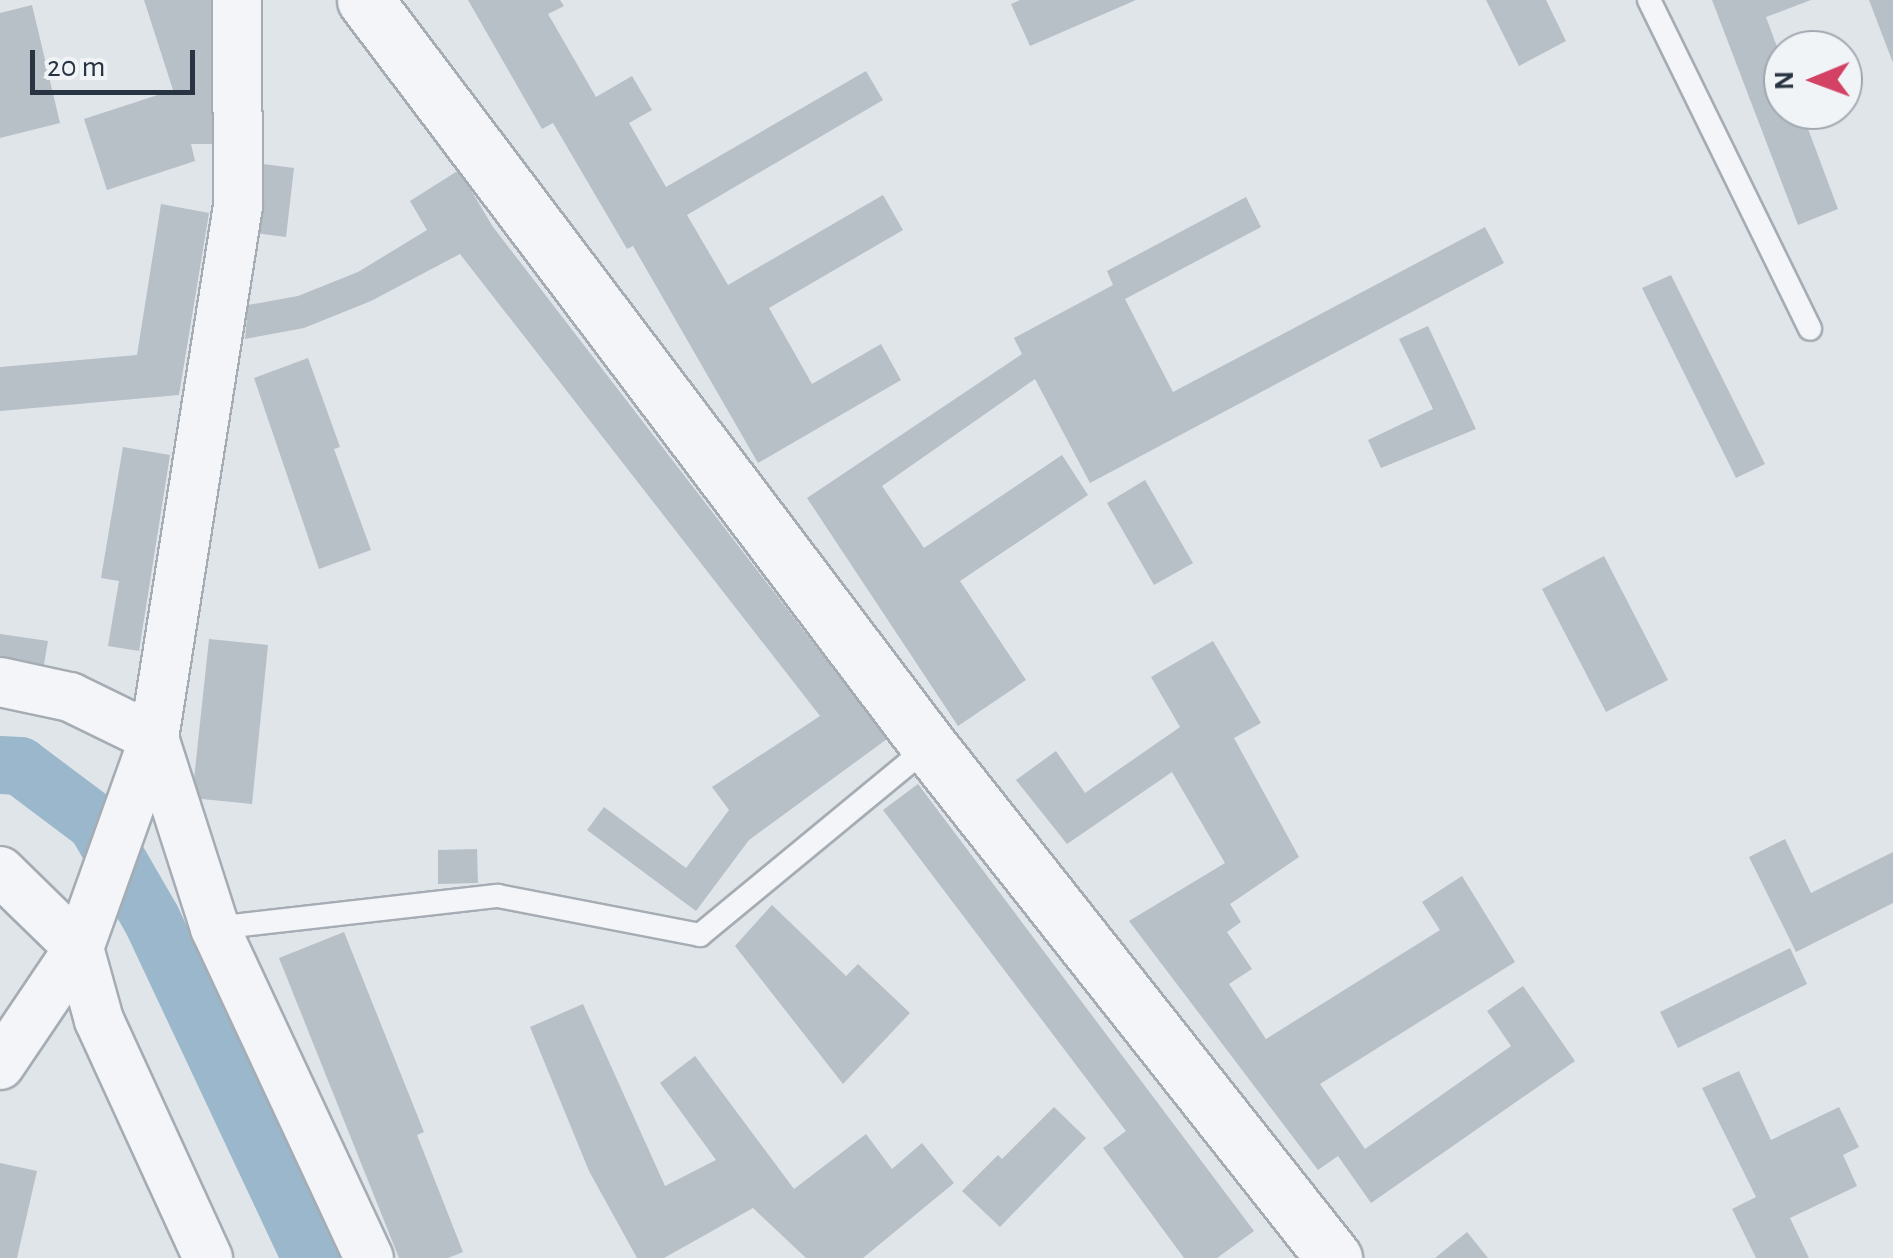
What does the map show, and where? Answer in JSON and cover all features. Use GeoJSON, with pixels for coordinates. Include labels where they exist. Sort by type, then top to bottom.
{"type":"FeatureCollection","features":[{"type":"Feature","properties":{"kind":"street"},"geometry":{"type":"LineString","coordinates":[[0,1065],[80,948],[154,738],[238,206],[237,0]]}},
{"type":"Feature","properties":{"kind":"street"},"geometry":{"type":"LineString","coordinates":[[365,0],[929,746],[1334,1258]]}},
{"type":"Feature","properties":{"kind":"street"},"geometry":{"type":"LineString","coordinates":[[0,682],[70,697],[154,738],[215,928],[369,1258]]}},
{"type":"Feature","properties":{"kind":"street"},"geometry":{"type":"LineString","coordinates":[[0,871],[80,948],[99,1020],[208,1258]]}},
{"type":"Feature","properties":{"kind":"lane"},"geometry":{"type":"LineString","coordinates":[[1649,0],[1810,329]]}},
{"type":"Feature","properties":{"kind":"lane"},"geometry":{"type":"LineString","coordinates":[[215,928],[498,896],[700,935],[929,746]]}},
{"type":"Feature","properties":{"kind":"building"},"geometry":{"type":"Polygon","coordinates":[[[144,0],[219,0],[219,144],[191,144],[195,161],[107,190],[84,119],[173,90],[144,0]]]}},
{"type":"Feature","properties":{"kind":"building"},"geometry":{"type":"Polygon","coordinates":[[[468,0],[560,0],[564,6],[548,14],[596,97],[632,76],[652,110],[629,123],[666,187],[866,71],[883,100],[687,215],[728,285],[883,195],[903,230],[769,308],[812,384],[881,344],[901,380],[758,463],[633,246],[627,249],[553,123],[542,129],[468,0]]]}},
{"type":"Feature","properties":{"kind":"building"},"geometry":{"type":"Polygon","coordinates":[[[1020,0],[1136,0],[1030,46],[1011,4],[1020,0]]]}},
{"type":"Feature","properties":{"kind":"building"},"geometry":{"type":"Polygon","coordinates":[[[1486,0],[1546,0],[1566,41],[1519,66],[1486,0]]]}},
{"type":"Feature","properties":{"kind":"building"},"geometry":{"type":"Polygon","coordinates":[[[1712,0],[1811,0],[1766,17],[1771,30],[1763,30],[1763,130],[1808,130],[1838,209],[1798,225],[1712,0]]]}},
{"type":"Feature","properties":{"kind":"building"},"geometry":{"type":"Polygon","coordinates":[[[1869,0],[1893,0],[1893,63],[1869,0]]]}},
{"type":"Feature","properties":{"kind":"building"},"geometry":{"type":"Polygon","coordinates":[[[32,5],[60,123],[0,138],[0,13],[32,5]]]}},
{"type":"Feature","properties":{"kind":"building"},"geometry":{"type":"Polygon","coordinates":[[[263,164],[294,168],[286,237],[255,233],[263,164]]]}},
{"type":"Feature","properties":{"kind":"building"},"geometry":{"type":"Polygon","coordinates":[[[459,170],[493,227],[887,739],[749,840],[696,911],[587,830],[604,807],[686,868],[729,810],[712,787],[820,716],[460,254],[371,301],[304,328],[245,339],[248,305],[298,296],[358,272],[427,230],[410,201],[459,170]]]}},
{"type":"Feature","properties":{"kind":"building"},"geometry":{"type":"Polygon","coordinates":[[[1246,197],[1261,227],[1125,299],[1173,392],[1485,227],[1504,263],[1090,483],[1035,379],[882,486],[924,548],[1062,455],[1088,495],[960,581],[1026,680],[958,726],[807,498],[1022,354],[1014,338],[1113,285],[1107,271],[1246,197]]]}},
{"type":"Feature","properties":{"kind":"building"},"geometry":{"type":"Polygon","coordinates":[[[161,204],[209,213],[179,395],[0,411],[0,367],[137,355],[161,204]]]}},
{"type":"Feature","properties":{"kind":"building"},"geometry":{"type":"Polygon","coordinates":[[[1671,275],[1765,464],[1736,478],[1642,288],[1671,275]]]}},
{"type":"Feature","properties":{"kind":"building"},"geometry":{"type":"Polygon","coordinates":[[[1428,326],[1476,429],[1381,468],[1368,440],[1433,409],[1399,339],[1428,326]]]}},
{"type":"Feature","properties":{"kind":"building"},"geometry":{"type":"Polygon","coordinates":[[[308,358],[340,447],[334,449],[371,550],[319,569],[254,378],[308,358]]]}},
{"type":"Feature","properties":{"kind":"building"},"geometry":{"type":"Polygon","coordinates":[[[123,447],[170,455],[139,651],[108,646],[119,581],[101,578],[123,447]]]}},
{"type":"Feature","properties":{"kind":"building"},"geometry":{"type":"Polygon","coordinates":[[[1145,480],[1193,563],[1154,585],[1107,503],[1145,480]]]}},
{"type":"Feature","properties":{"kind":"building"},"geometry":{"type":"Polygon","coordinates":[[[1604,556],[1668,680],[1606,712],[1542,589],[1604,556]]]}},
{"type":"Feature","properties":{"kind":"building"},"geometry":{"type":"Polygon","coordinates":[[[0,634],[48,641],[43,670],[0,663],[0,634]]]}},
{"type":"Feature","properties":{"kind":"building"},"geometry":{"type":"Polygon","coordinates":[[[209,639],[268,645],[252,804],[192,798],[209,639]]]}},
{"type":"Feature","properties":{"kind":"building"},"geometry":{"type":"Polygon","coordinates":[[[1213,641],[1261,723],[1234,738],[1299,857],[1230,904],[1241,922],[1227,932],[1252,969],[1229,984],[1266,1039],[1440,930],[1422,902],[1462,876],[1515,962],[1320,1084],[1365,1149],[1511,1046],[1487,1011],[1523,986],[1575,1061],[1371,1203],[1338,1156],[1318,1170],[1129,921],[1225,863],[1172,772],[1067,844],[1016,780],[1056,751],[1085,793],[1180,727],[1151,677],[1213,641]]]}},
{"type":"Feature","properties":{"kind":"building"},"geometry":{"type":"Polygon","coordinates":[[[918,784],[1254,1231],[1217,1258],[1184,1258],[1103,1148],[1126,1131],[883,810],[918,784]]]}},
{"type":"Feature","properties":{"kind":"building"},"geometry":{"type":"Polygon","coordinates":[[[1785,839],[1811,893],[1893,852],[1893,903],[1796,952],[1749,857],[1785,839]]]}},
{"type":"Feature","properties":{"kind":"building"},"geometry":{"type":"Polygon","coordinates":[[[477,849],[478,883],[438,884],[438,850],[477,849]]]}},
{"type":"Feature","properties":{"kind":"building"},"geometry":{"type":"Polygon","coordinates":[[[772,905],[846,976],[858,964],[910,1013],[843,1084],[735,946],[772,905]]]}},
{"type":"Feature","properties":{"kind":"building"},"geometry":{"type":"Polygon","coordinates":[[[344,932],[424,1132],[417,1135],[463,1252],[448,1258],[399,1258],[279,958],[344,932]]]}},
{"type":"Feature","properties":{"kind":"building"},"geometry":{"type":"Polygon","coordinates":[[[1790,948],[1807,984],[1678,1048],[1660,1012],[1790,948]]]}},
{"type":"Feature","properties":{"kind":"building"},"geometry":{"type":"Polygon","coordinates":[[[583,1004],[665,1186],[716,1160],[660,1083],[695,1056],[794,1189],[866,1134],[892,1169],[922,1143],[954,1183],[863,1258],[806,1258],[753,1208],[664,1258],[637,1258],[589,1171],[530,1027],[583,1004]]]}},
{"type":"Feature","properties":{"kind":"building"},"geometry":{"type":"Polygon","coordinates":[[[1739,1071],[1771,1140],[1839,1107],[1859,1147],[1843,1155],[1857,1186],[1790,1218],[1809,1258],[1756,1258],[1732,1209],[1756,1197],[1702,1088],[1739,1071]]]}},
{"type":"Feature","properties":{"kind":"building"},"geometry":{"type":"Polygon","coordinates":[[[1054,1107],[1086,1138],[1000,1227],[962,1191],[998,1155],[1002,1159],[1054,1107]]]}},
{"type":"Feature","properties":{"kind":"building"},"geometry":{"type":"Polygon","coordinates":[[[0,1163],[37,1171],[17,1258],[0,1258],[0,1163]]]}},
{"type":"Feature","properties":{"kind":"building"},"geometry":{"type":"Polygon","coordinates":[[[1467,1232],[1488,1258],[1435,1258],[1467,1232]]]}},
{"type":"Feature","properties":{"kind":"waterway"},"geometry":{"type":"LineString","coordinates":[[0,765],[20,766],[96,823],[152,920],[311,1258]]}}]}
